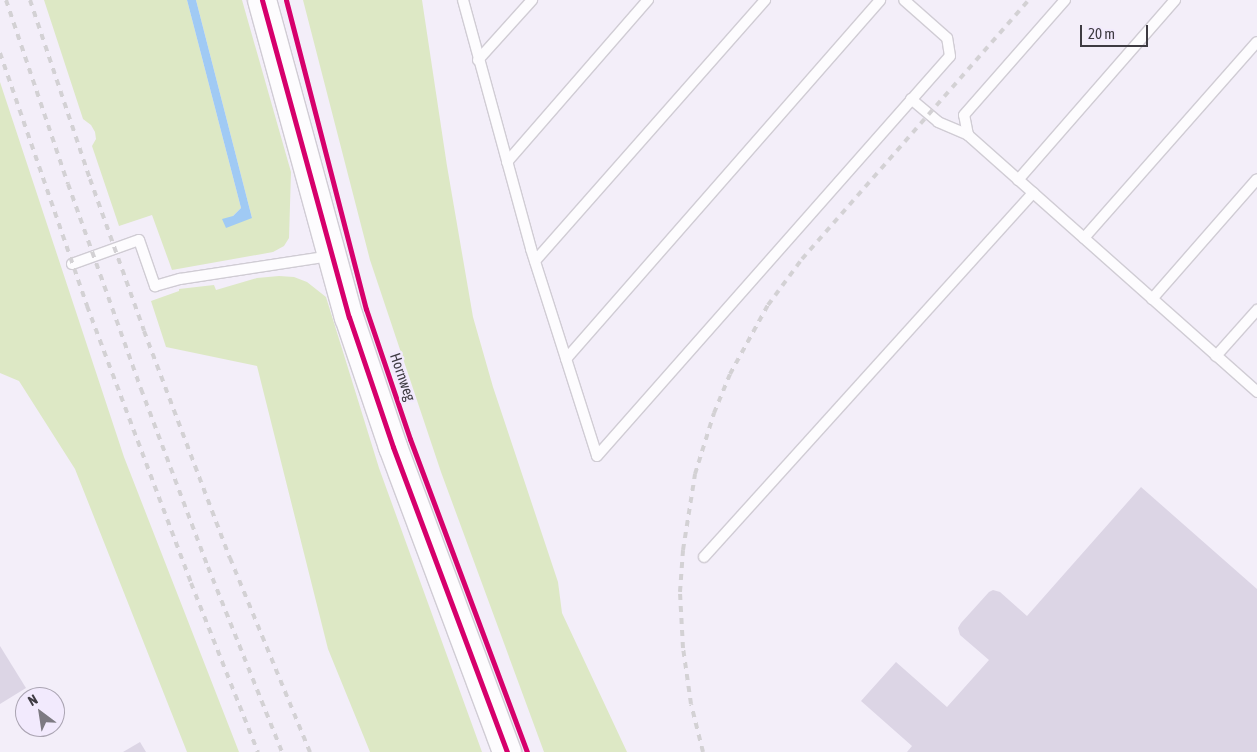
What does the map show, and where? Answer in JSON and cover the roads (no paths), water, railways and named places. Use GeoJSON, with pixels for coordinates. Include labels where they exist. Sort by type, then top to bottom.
{"type":"FeatureCollection","features":[{"type":"Feature","properties":{"kind":"street"},"geometry":{"type":"LineString","coordinates":[[262,0],[349,317],[393,447],[507,752]]}},
{"type":"Feature","properties":{"kind":"lane"},"geometry":{"type":"LineString","coordinates":[[463,0],[535,261],[597,456],[950,56],[947,38],[904,0]]}},
{"type":"Feature","properties":{"kind":"lane"},"geometry":{"type":"LineString","coordinates":[[478,60],[532,0]]}},
{"type":"Feature","properties":{"kind":"lane"},"geometry":{"type":"LineString","coordinates":[[507,162],[648,0]]}},
{"type":"Feature","properties":{"kind":"lane"},"geometry":{"type":"LineString","coordinates":[[535,261],[765,0]]}},
{"type":"Feature","properties":{"kind":"lane"},"geometry":{"type":"LineString","coordinates":[[566,359],[880,0]]}},
{"type":"Feature","properties":{"kind":"lane"},"geometry":{"type":"LineString","coordinates":[[968,135],[964,115],[1066,0]]}},
{"type":"Feature","properties":{"kind":"lane"},"geometry":{"type":"LineString","coordinates":[[1018,180],[1175,0]]}},
{"type":"Feature","properties":{"kind":"lane"},"geometry":{"type":"LineString","coordinates":[[1084,238],[1257,42]]}},
{"type":"Feature","properties":{"kind":"lane"},"geometry":{"type":"LineString","coordinates":[[911,99],[938,122],[968,135],[1257,392]]}},
{"type":"Feature","properties":{"kind":"lane"},"geometry":{"type":"LineString","coordinates":[[1152,299],[1257,179]]}},
{"type":"Feature","properties":{"kind":"lane"},"geometry":{"type":"LineString","coordinates":[[704,557],[1033,193]]}},
{"type":"Feature","properties":{"kind":"lane"},"geometry":{"type":"LineString","coordinates":[[72,264],[139,240],[155,286],[199,276],[332,256]]}},
{"type":"Feature","properties":{"kind":"lane"},"geometry":{"type":"LineString","coordinates":[[1216,356],[1257,310]]}},
{"type":"Feature","properties":{"kind":"water"},"geometry":{"type":"Polygon","coordinates":[[[187,0],[196,0],[252,218],[226,228],[222,219],[233,216],[241,208],[187,0]]]}},
{"type":"Feature","properties":{"kind":"railway"},"geometry":{"type":"LineString","coordinates":[[6,0],[68,184],[141,389],[208,567],[282,752]]}},
{"type":"Feature","properties":{"kind":"railway"},"geometry":{"type":"LineString","coordinates":[[30,0],[90,179],[144,331],[230,558],[310,752]]}},
{"type":"Feature","properties":{"kind":"railway"},"geometry":{"type":"LineString","coordinates":[[703,752],[691,704],[683,648],[680,592],[683,550],[695,474],[714,413],[730,374],[768,305],[802,259],[1029,0]]}},
{"type":"Feature","properties":{"kind":"railway"},"geometry":{"type":"LineString","coordinates":[[0,53],[87,306],[191,583],[258,752]]}}]}
